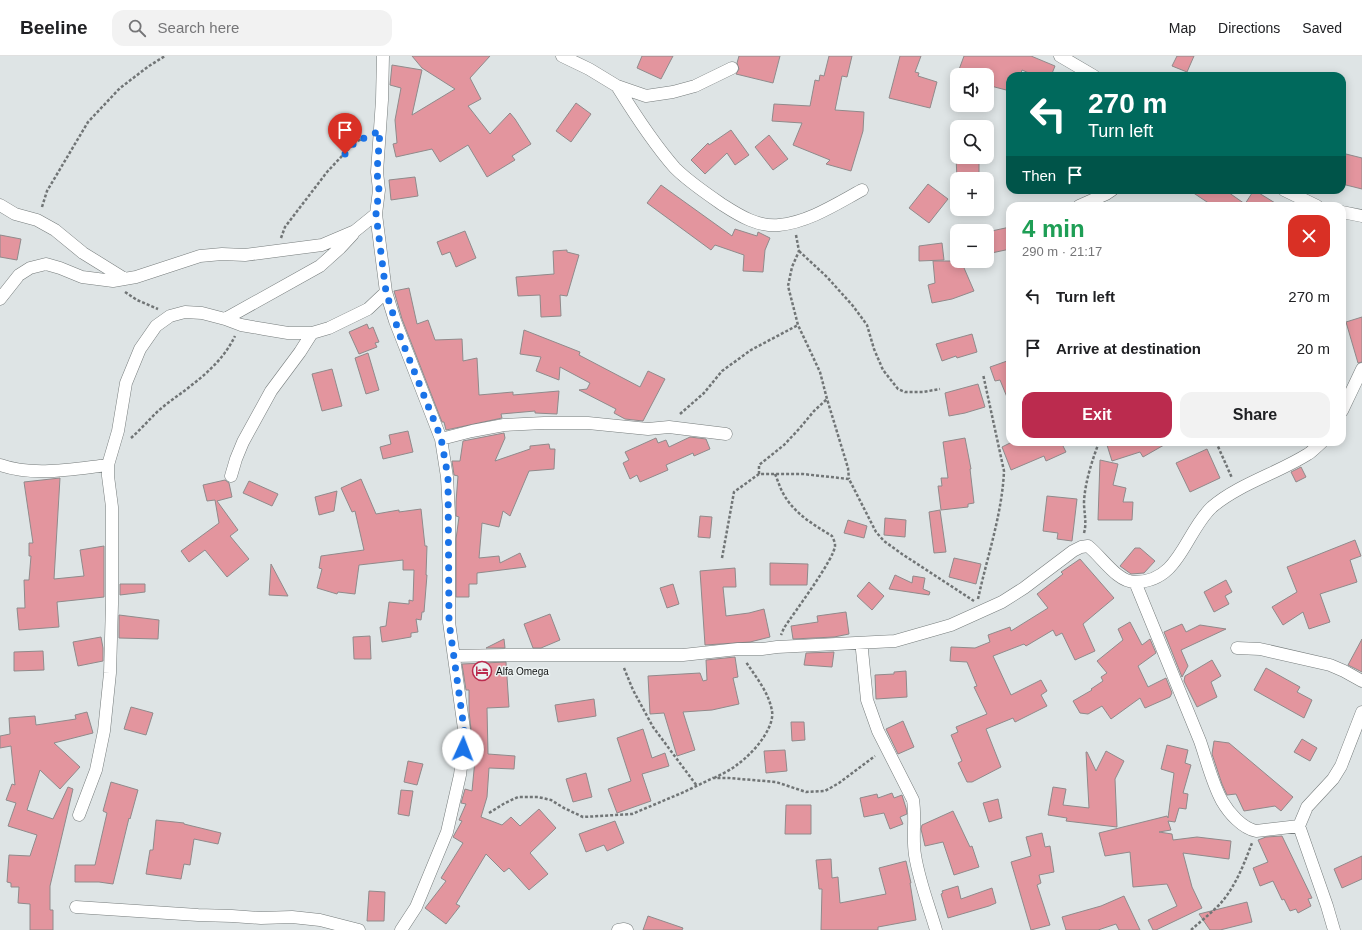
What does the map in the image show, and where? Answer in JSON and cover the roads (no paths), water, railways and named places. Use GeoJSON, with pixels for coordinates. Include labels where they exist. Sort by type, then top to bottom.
{"type":"FeatureCollection","features":[{"type":"Feature","properties":{"kind":"street"},"geometry":{"type":"LineString","coordinates":[[383,56],[377,172],[379,190],[376,214],[386,292],[400,336],[441,438],[448,477],[449,622],[465,736],[460,775],[447,832],[416,907],[401,930]]}},
{"type":"Feature","properties":{"kind":"street"},"geometry":{"type":"LineString","coordinates":[[562,56],[590,69],[617,86],[646,96],[673,92],[695,86],[732,68]]}},
{"type":"Feature","properties":{"kind":"street"},"geometry":{"type":"LineString","coordinates":[[1060,56],[1087,72]]}},
{"type":"Feature","properties":{"kind":"street"},"geometry":{"type":"LineString","coordinates":[[617,86],[639,121],[676,168],[702,190],[733,211],[758,224],[778,225],[795,222],[819,213],[862,190]]}},
{"type":"Feature","properties":{"kind":"street"},"geometry":{"type":"LineString","coordinates":[[1088,202],[1106,194]]}},
{"type":"Feature","properties":{"kind":"street"},"geometry":{"type":"LineString","coordinates":[[1292,194],[1309,202]]}},
{"type":"Feature","properties":{"kind":"street"},"geometry":{"type":"LineString","coordinates":[[0,206],[16,214],[37,220],[55,230],[119,280]]}},
{"type":"Feature","properties":{"kind":"street"},"geometry":{"type":"LineString","coordinates":[[1346,213],[1362,216]]}},
{"type":"Feature","properties":{"kind":"street"},"geometry":{"type":"LineString","coordinates":[[225,319],[320,266],[340,248],[355,231],[376,214]]}},
{"type":"Feature","properties":{"kind":"street"},"geometry":{"type":"LineString","coordinates":[[0,299],[19,275],[30,268],[46,264],[60,268],[82,278],[119,280],[136,277],[200,256],[222,254],[245,255],[322,245],[355,231]]}},
{"type":"Feature","properties":{"kind":"street"},"geometry":{"type":"LineString","coordinates":[[79,815],[96,770],[104,731],[110,673],[112,507],[108,476],[109,460],[118,431],[126,383],[140,349],[156,326],[170,316],[185,312],[202,313],[241,325],[288,333],[312,333],[329,328],[368,309],[386,292]]}},
{"type":"Feature","properties":{"kind":"street"},"geometry":{"type":"LineString","coordinates":[[231,476],[243,442],[271,391],[312,333]]}},
{"type":"Feature","properties":{"kind":"street"},"geometry":{"type":"LineString","coordinates":[[1346,403],[1362,369]]}},
{"type":"Feature","properties":{"kind":"street"},"geometry":{"type":"LineString","coordinates":[[441,438],[504,425],[580,423],[648,429],[669,427],[726,434]]}},
{"type":"Feature","properties":{"kind":"street"},"geometry":{"type":"LineString","coordinates":[[454,656],[683,655],[738,649],[762,649],[895,641],[951,625],[1002,602],[1024,588],[1073,551],[1081,547],[1088,546],[1113,571],[1125,580],[1135,582],[1150,580],[1162,575],[1175,563],[1198,523],[1212,507],[1237,491],[1309,454],[1318,446]]}},
{"type":"Feature","properties":{"kind":"street"},"geometry":{"type":"LineString","coordinates":[[0,465],[10,469],[44,472],[109,460]]}},
{"type":"Feature","properties":{"kind":"street"},"geometry":{"type":"LineString","coordinates":[[1135,582],[1206,756],[1218,793],[1223,802],[1231,813],[1246,827],[1256,831],[1299,826]]}},
{"type":"Feature","properties":{"kind":"street"},"geometry":{"type":"LineString","coordinates":[[863,643],[862,650],[867,700],[878,731],[913,800],[915,812],[915,854],[936,930]]}},
{"type":"Feature","properties":{"kind":"street"},"geometry":{"type":"LineString","coordinates":[[1237,648],[1260,649],[1330,665],[1362,681]]}},
{"type":"Feature","properties":{"kind":"street"},"geometry":{"type":"LineString","coordinates":[[1334,930],[1328,906],[1299,826],[1307,807],[1333,779],[1341,766],[1362,712]]}},
{"type":"Feature","properties":{"kind":"street"},"geometry":{"type":"LineString","coordinates":[[76,907],[198,915],[320,920],[359,930]]}},
{"type":"Feature","properties":{"kind":"street"},"geometry":{"type":"LineString","coordinates":[[618,930],[627,930]]}},
{"type":"Feature","properties":{"kind":"place","name":"Alfa Omega"},"geometry":{"type":"Point","coordinates":[482,671]}}]}
